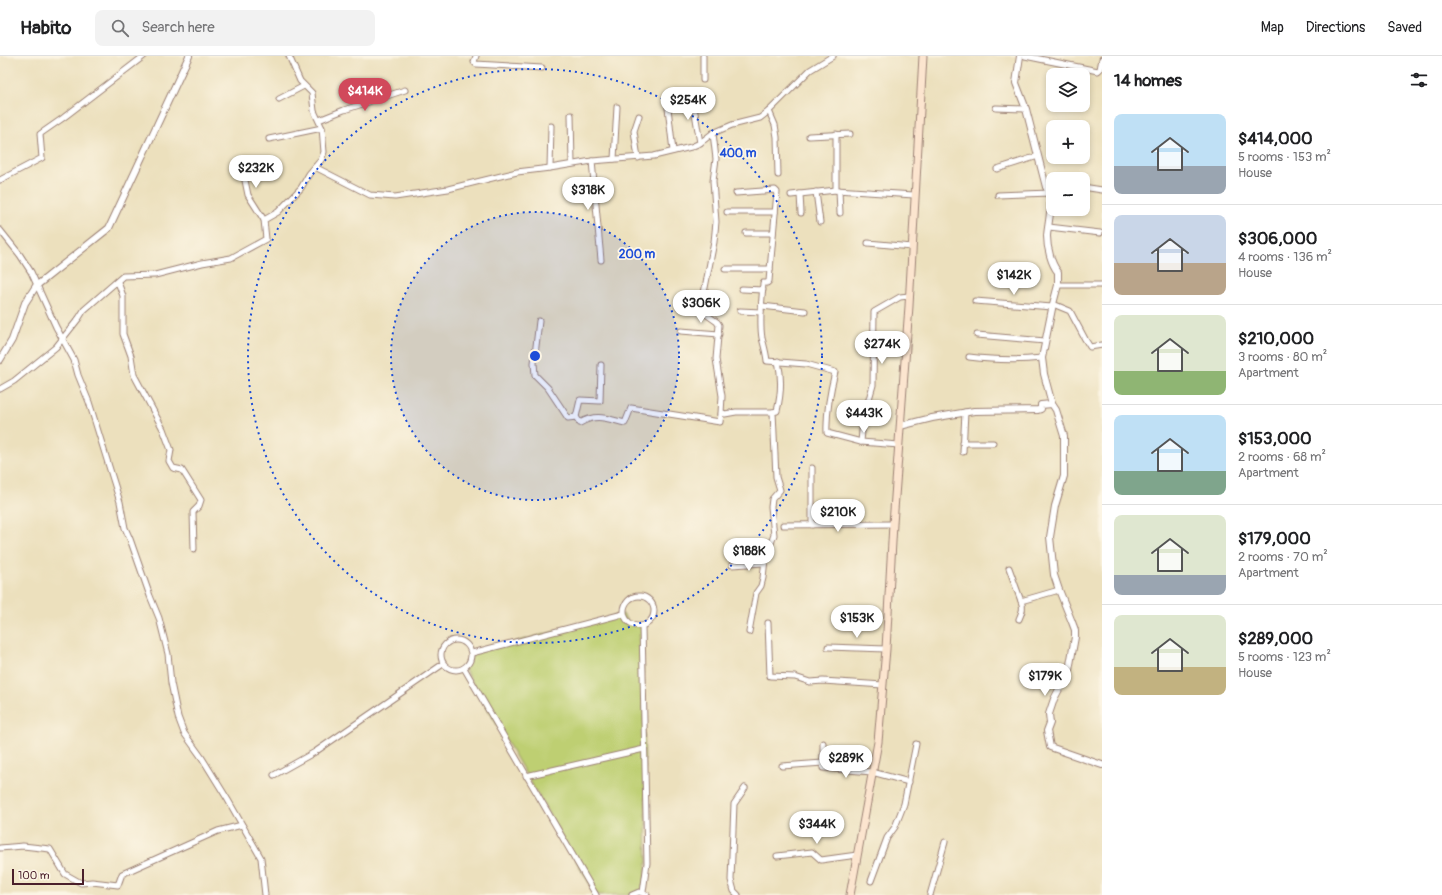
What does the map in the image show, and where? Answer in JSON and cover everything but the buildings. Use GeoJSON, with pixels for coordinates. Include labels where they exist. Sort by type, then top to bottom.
{"type":"FeatureCollection","features":[{"type":"Feature","properties":{"kind":"main road"},"geometry":{"type":"LineString","coordinates":[[850,895],[878,742],[883,685],[909,296],[908,282],[912,247],[923,56]]}},
{"type":"Feature","properties":{"kind":"street"},"geometry":{"type":"LineString","coordinates":[[0,180],[42,158],[40,134],[144,56]]}},
{"type":"Feature","properties":{"kind":"street"},"geometry":{"type":"LineString","coordinates":[[0,360],[12,340],[25,303],[36,286],[109,228],[189,56]]}},
{"type":"Feature","properties":{"kind":"street"},"geometry":{"type":"LineString","coordinates":[[264,220],[278,212],[301,188],[315,166],[321,160],[324,152],[322,128],[314,111],[312,93],[300,81],[290,56]]}},
{"type":"Feature","properties":{"kind":"street"},"geometry":{"type":"LineString","coordinates":[[476,56],[474,62],[476,64],[542,68]]}},
{"type":"Feature","properties":{"kind":"street"},"geometry":{"type":"LineString","coordinates":[[703,56],[703,80]]}},
{"type":"Feature","properties":{"kind":"street"},"geometry":{"type":"LineString","coordinates":[[1020,56],[1016,83],[1026,109],[1046,183]]}},
{"type":"Feature","properties":{"kind":"street"},"geometry":{"type":"LineString","coordinates":[[1025,56],[1098,71],[1100,69],[1102,59]]}},
{"type":"Feature","properties":{"kind":"street"},"geometry":{"type":"LineString","coordinates":[[315,166],[370,195],[396,197],[448,189],[517,172],[592,161],[654,156],[692,147],[713,133],[732,125],[760,118],[769,112],[810,70],[830,57]]}},
{"type":"Feature","properties":{"kind":"street"},"geometry":{"type":"LineString","coordinates":[[279,99],[304,86]]}},
{"type":"Feature","properties":{"kind":"street"},"geometry":{"type":"LineString","coordinates":[[319,120],[344,110],[405,90]]}},
{"type":"Feature","properties":{"kind":"street"},"geometry":{"type":"LineString","coordinates":[[692,95],[700,143]]}},
{"type":"Feature","properties":{"kind":"street"},"geometry":{"type":"LineString","coordinates":[[614,159],[617,108]]}},
{"type":"Feature","properties":{"kind":"street"},"geometry":{"type":"LineString","coordinates":[[668,108],[673,151]]}},
{"type":"Feature","properties":{"kind":"street"},"geometry":{"type":"LineString","coordinates":[[996,108],[1026,109]]}},
{"type":"Feature","properties":{"kind":"street"},"geometry":{"type":"LineString","coordinates":[[769,112],[775,125],[777,137],[778,175]]}},
{"type":"Feature","properties":{"kind":"street"},"geometry":{"type":"LineString","coordinates":[[571,115],[572,164]]}},
{"type":"Feature","properties":{"kind":"street"},"geometry":{"type":"LineString","coordinates":[[638,158],[634,131],[639,116]]}},
{"type":"Feature","properties":{"kind":"street"},"geometry":{"type":"LineString","coordinates":[[550,168],[551,126]]}},
{"type":"Feature","properties":{"kind":"street"},"geometry":{"type":"LineString","coordinates":[[269,139],[322,128]]}},
{"type":"Feature","properties":{"kind":"street"},"geometry":{"type":"LineString","coordinates":[[601,365],[600,401],[580,400],[576,417],[580,423],[595,417],[625,423],[631,408],[720,422],[722,396],[716,359],[719,325],[707,315],[703,298],[707,284],[716,222],[713,181],[716,159],[713,133]]}},
{"type":"Feature","properties":{"kind":"street"},"geometry":{"type":"LineString","coordinates":[[836,134],[840,213]]}},
{"type":"Feature","properties":{"kind":"street"},"geometry":{"type":"LineString","coordinates":[[809,136],[850,134]]}},
{"type":"Feature","properties":{"kind":"street"},"geometry":{"type":"LineString","coordinates":[[997,169],[1038,156]]}},
{"type":"Feature","properties":{"kind":"street"},"geometry":{"type":"LineString","coordinates":[[0,389],[14,381],[56,347],[84,310],[118,282],[123,276],[155,275],[202,263],[231,258],[266,239],[264,220],[248,195],[241,160]]}},
{"type":"Feature","properties":{"kind":"street"},"geometry":{"type":"LineString","coordinates":[[592,161],[601,260]]}},
{"type":"Feature","properties":{"kind":"street"},"geometry":{"type":"LineString","coordinates":[[1090,189],[1102,190]]}},
{"type":"Feature","properties":{"kind":"street"},"geometry":{"type":"LineString","coordinates":[[791,195],[838,190],[914,195]]}},
{"type":"Feature","properties":{"kind":"street"},"geometry":{"type":"LineString","coordinates":[[998,195],[1046,190]]}},
{"type":"Feature","properties":{"kind":"street"},"geometry":{"type":"LineString","coordinates":[[736,193],[776,191],[777,194],[768,282],[763,283],[762,338],[767,361],[806,364],[835,372],[827,413],[827,433],[861,442],[899,445]]}},
{"type":"Feature","properties":{"kind":"street"},"geometry":{"type":"LineString","coordinates":[[816,192],[820,222]]}},
{"type":"Feature","properties":{"kind":"street"},"geometry":{"type":"LineString","coordinates":[[800,194],[801,213]]}},
{"type":"Feature","properties":{"kind":"street"},"geometry":{"type":"LineString","coordinates":[[727,212],[775,212]]}},
{"type":"Feature","properties":{"kind":"street"},"geometry":{"type":"LineString","coordinates":[[1049,216],[1049,227],[1047,236],[1049,252],[1058,272],[1058,285],[1052,305],[1042,358],[1044,374],[1052,404],[1056,410],[1064,436],[1064,476],[1055,506],[1050,537],[1054,575],[1075,630],[1075,637],[1069,670],[1054,699],[1049,714],[1050,723],[1047,731],[1053,748],[1102,765]]}},
{"type":"Feature","properties":{"kind":"street"},"geometry":{"type":"LineString","coordinates":[[1049,227],[1100,233]]}},
{"type":"Feature","properties":{"kind":"street"},"geometry":{"type":"LineString","coordinates":[[0,230],[20,255],[30,272],[56,327],[74,360],[78,375],[85,388],[120,502],[125,528],[159,618],[168,654],[171,683],[178,717],[184,733],[202,758],[260,858],[265,895]]}},
{"type":"Feature","properties":{"kind":"street"},"geometry":{"type":"LineString","coordinates":[[746,233],[773,233]]}},
{"type":"Feature","properties":{"kind":"street"},"geometry":{"type":"LineString","coordinates":[[868,243],[912,247]]}},
{"type":"Feature","properties":{"kind":"street"},"geometry":{"type":"LineString","coordinates":[[725,269],[770,269]]}},
{"type":"Feature","properties":{"kind":"street"},"geometry":{"type":"LineString","coordinates":[[118,282],[123,296],[123,334],[131,356],[134,375],[163,429],[171,450],[168,461],[173,468],[182,470],[201,500],[199,506],[193,512],[194,549]]}},
{"type":"Feature","properties":{"kind":"street"},"geometry":{"type":"LineString","coordinates":[[1058,285],[1102,285]]}},
{"type":"Feature","properties":{"kind":"street"},"geometry":{"type":"LineString","coordinates":[[742,289],[763,290]]}},
{"type":"Feature","properties":{"kind":"street"},"geometry":{"type":"LineString","coordinates":[[861,442],[863,420],[873,385],[874,312],[900,297],[909,296]]}},
{"type":"Feature","properties":{"kind":"street"},"geometry":{"type":"LineString","coordinates":[[975,301],[1052,305],[1070,311],[1090,347],[1102,345]]}},
{"type":"Feature","properties":{"kind":"street"},"geometry":{"type":"LineString","coordinates":[[762,306],[805,311]]}},
{"type":"Feature","properties":{"kind":"street"},"geometry":{"type":"LineString","coordinates":[[740,311],[762,312]]}},
{"type":"Feature","properties":{"kind":"street"},"geometry":{"type":"LineString","coordinates":[[539,320],[534,363],[535,375],[548,388],[568,418],[576,417]]}},
{"type":"Feature","properties":{"kind":"street"},"geometry":{"type":"LineString","coordinates":[[681,331],[719,334]]}},
{"type":"Feature","properties":{"kind":"street"},"geometry":{"type":"LineString","coordinates":[[977,335],[1045,341]]}},
{"type":"Feature","properties":{"kind":"street"},"geometry":{"type":"LineString","coordinates":[[969,356],[1016,361],[1042,358]]}},
{"type":"Feature","properties":{"kind":"street"},"geometry":{"type":"LineString","coordinates":[[721,413],[777,411],[780,398],[781,372],[778,361]]}},
{"type":"Feature","properties":{"kind":"street"},"geometry":{"type":"LineString","coordinates":[[900,426],[965,412],[1038,410],[1041,409],[1042,405],[1052,404]]}},
{"type":"Feature","properties":{"kind":"street"},"geometry":{"type":"LineString","coordinates":[[749,632],[756,593],[762,586],[764,563],[774,535],[771,507],[772,499],[780,490],[776,477],[773,412]]}},
{"type":"Feature","properties":{"kind":"street"},"geometry":{"type":"LineString","coordinates":[[963,452],[965,412]]}},
{"type":"Feature","properties":{"kind":"street"},"geometry":{"type":"LineString","coordinates":[[963,443],[993,443]]}},
{"type":"Feature","properties":{"kind":"street"},"geometry":{"type":"LineString","coordinates":[[812,468],[812,525]]}},
{"type":"Feature","properties":{"kind":"street"},"geometry":{"type":"LineString","coordinates":[[782,525],[893,524]]}},
{"type":"Feature","properties":{"kind":"street"},"geometry":{"type":"LineString","coordinates":[[732,565],[764,563]]}},
{"type":"Feature","properties":{"kind":"street"},"geometry":{"type":"LineString","coordinates":[[1009,568],[1023,607],[1019,619]]}},
{"type":"Feature","properties":{"kind":"street"},"geometry":{"type":"LineString","coordinates":[[1021,600],[1059,590]]}},
{"type":"Feature","properties":{"kind":"street"},"geometry":{"type":"LineString","coordinates":[[636,596],[647,598],[652,602],[654,608],[652,620],[642,626],[630,624],[623,614],[623,608],[626,603],[630,598],[636,596]]}},
{"type":"Feature","properties":{"kind":"street"},"geometry":{"type":"LineString","coordinates":[[472,653],[623,614]]}},
{"type":"Feature","properties":{"kind":"street"},"geometry":{"type":"LineString","coordinates":[[768,623],[770,676],[795,677],[810,682],[823,681],[883,685]]}},
{"type":"Feature","properties":{"kind":"street"},"geometry":{"type":"LineString","coordinates":[[632,895],[635,893],[646,894],[647,863],[642,626]]}},
{"type":"Feature","properties":{"kind":"street"},"geometry":{"type":"LineString","coordinates":[[453,640],[466,642],[472,653],[469,664],[459,670],[448,668],[443,664],[441,658],[443,646],[453,640]]}},
{"type":"Feature","properties":{"kind":"street"},"geometry":{"type":"LineString","coordinates":[[828,647],[886,649]]}},
{"type":"Feature","properties":{"kind":"street"},"geometry":{"type":"LineString","coordinates":[[274,775],[315,752],[443,664]]}},
{"type":"Feature","properties":{"kind":"street"},"geometry":{"type":"LineString","coordinates":[[464,668],[596,895]]}},
{"type":"Feature","properties":{"kind":"street"},"geometry":{"type":"LineString","coordinates":[[823,743],[823,768],[825,769],[872,772],[909,782]]}},
{"type":"Feature","properties":{"kind":"street"},"geometry":{"type":"LineString","coordinates":[[871,881],[887,838],[904,804],[916,744]]}},
{"type":"Feature","properties":{"kind":"street"},"geometry":{"type":"LineString","coordinates":[[526,776],[644,748]]}},
{"type":"Feature","properties":{"kind":"street"},"geometry":{"type":"LineString","coordinates":[[782,766],[823,763]]}},
{"type":"Feature","properties":{"kind":"street"},"geometry":{"type":"LineString","coordinates":[[738,895],[734,892],[731,880],[734,804],[745,788]]}},
{"type":"Feature","properties":{"kind":"street"},"geometry":{"type":"LineString","coordinates":[[0,848],[23,846],[50,850],[65,874],[81,883],[92,882],[118,885],[122,874],[195,842],[218,830],[242,825]]}},
{"type":"Feature","properties":{"kind":"street"},"geometry":{"type":"LineString","coordinates":[[930,895],[945,842]]}},
{"type":"Feature","properties":{"kind":"street"},"geometry":{"type":"LineString","coordinates":[[777,856],[812,852],[821,860],[857,855]]}},
{"type":"Feature","properties":{"kind":"green space"},"geometry":{"type":"Polygon","coordinates":[[[623,614],[626,620],[630,623],[642,626],[647,863],[643,892],[632,895],[596,895],[464,668],[470,661],[472,653],[623,614]]]}}]}
